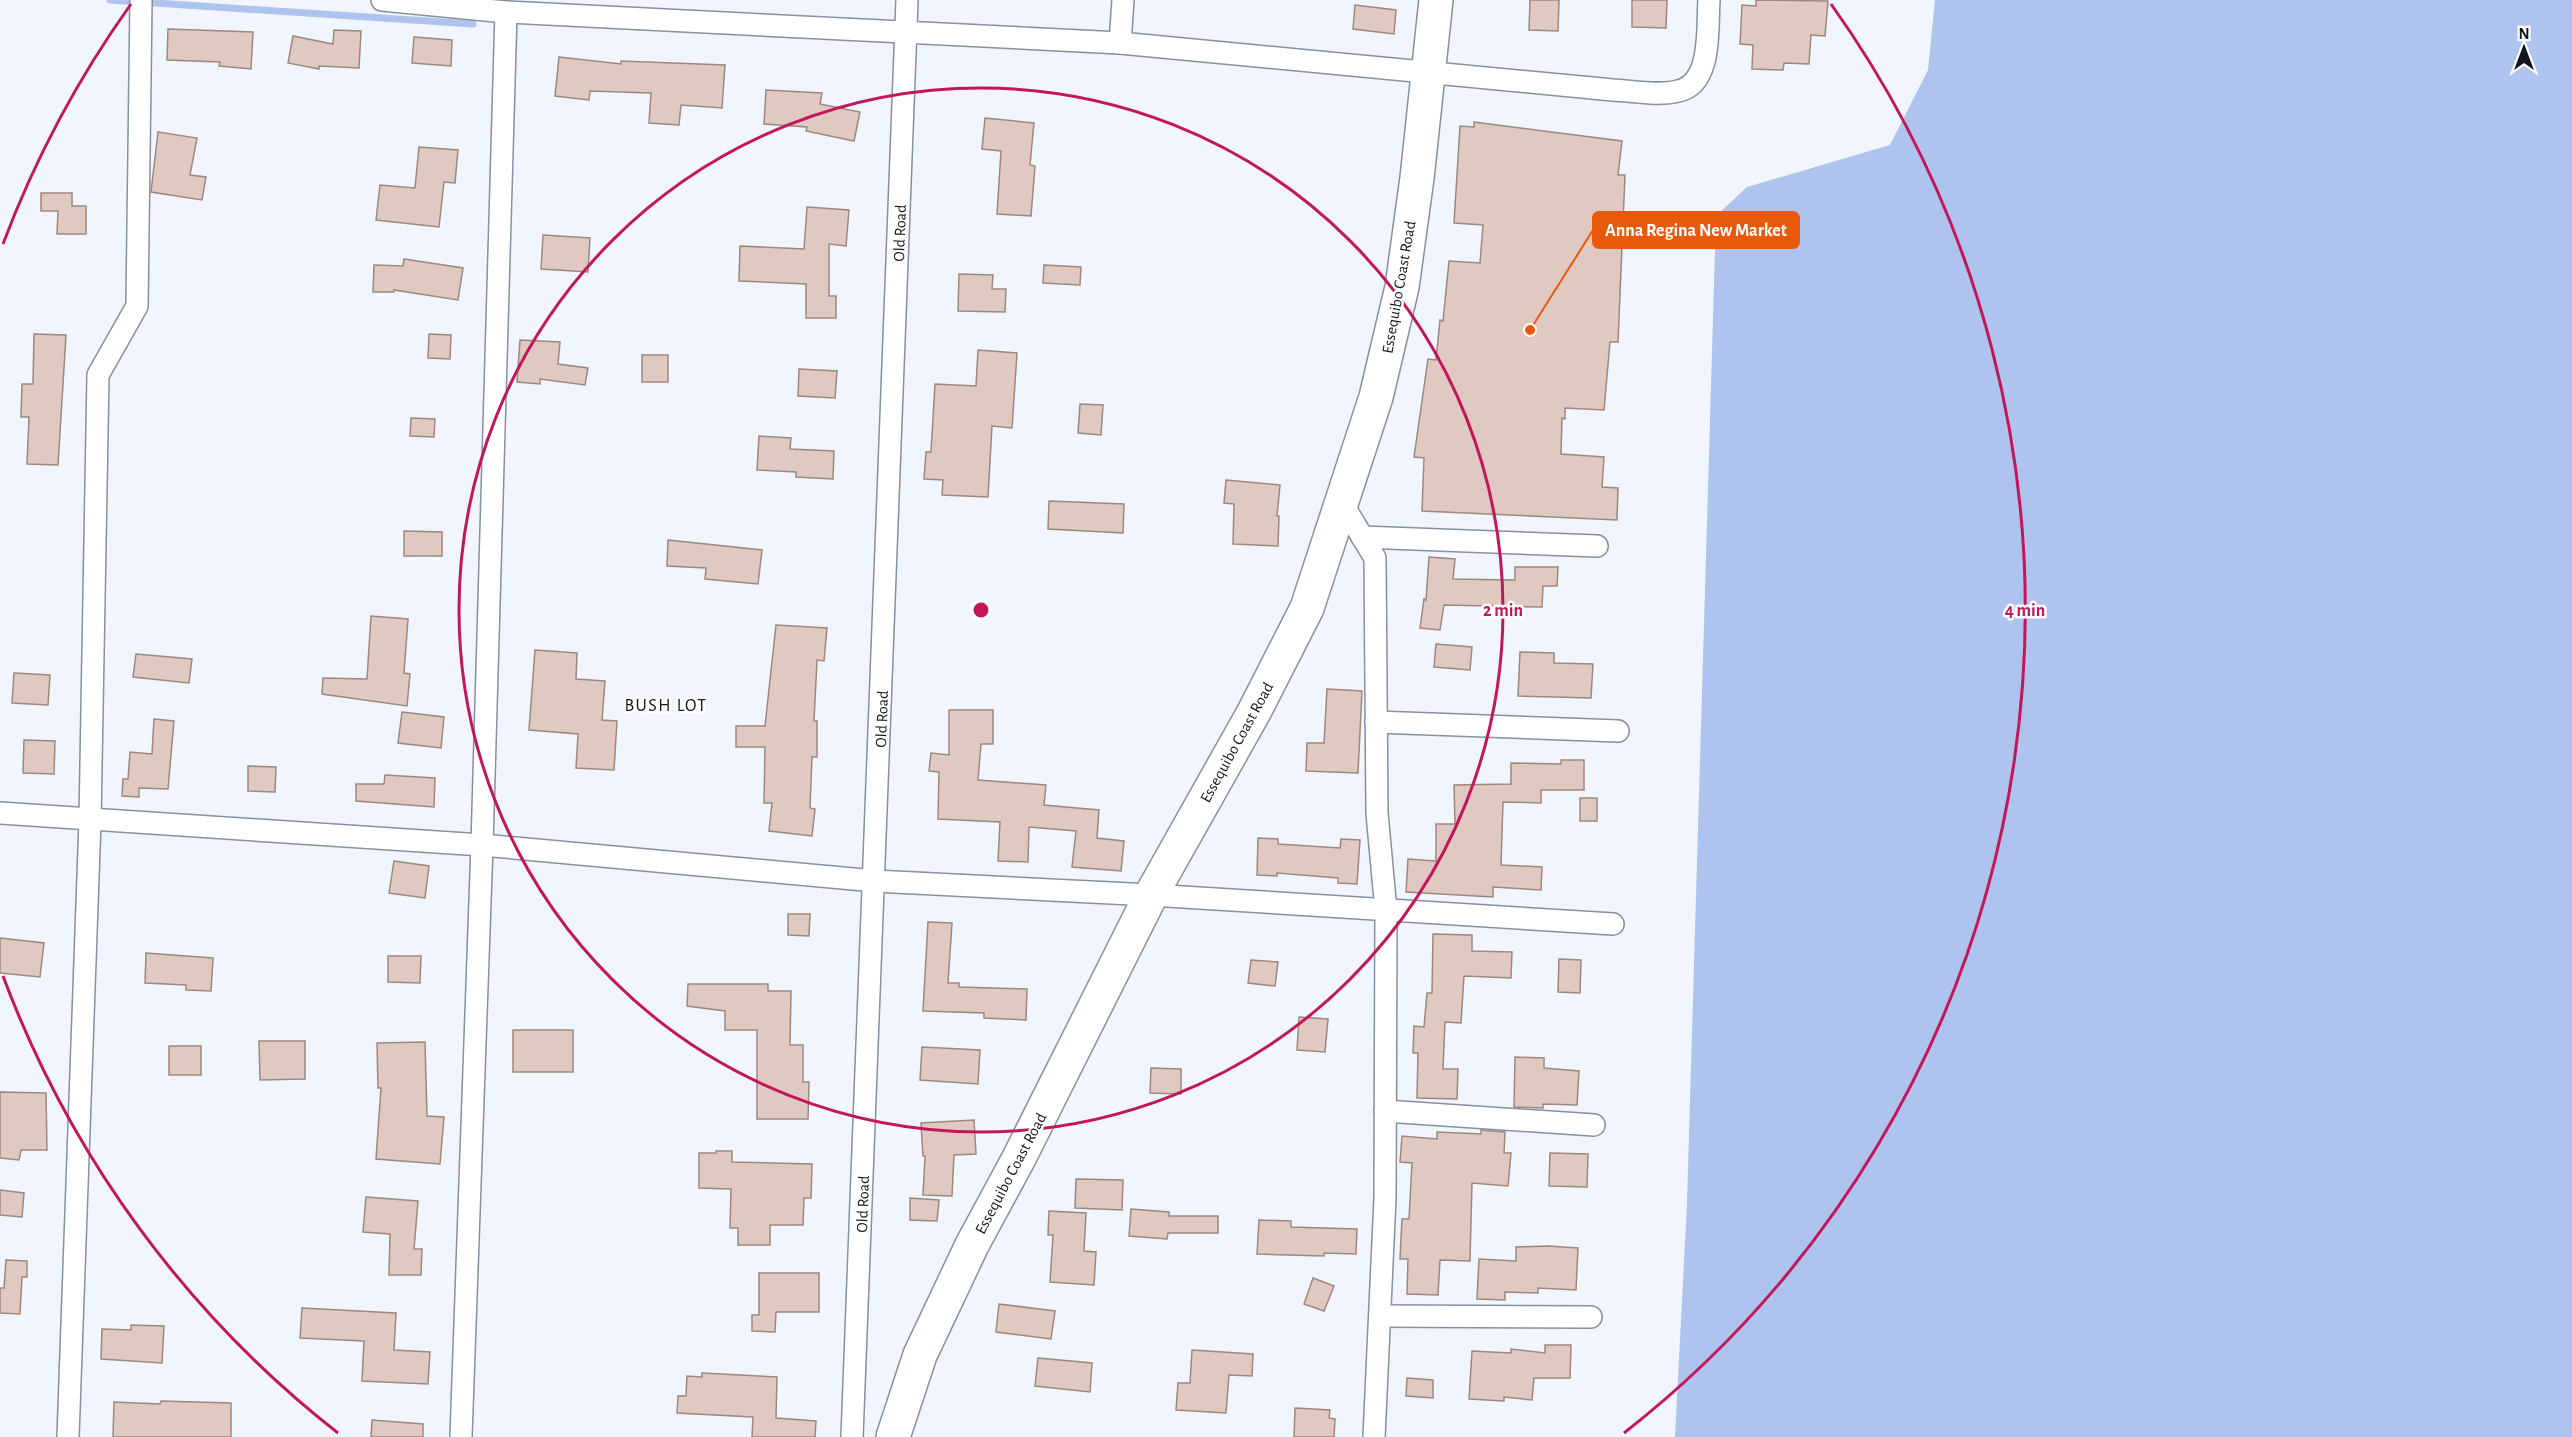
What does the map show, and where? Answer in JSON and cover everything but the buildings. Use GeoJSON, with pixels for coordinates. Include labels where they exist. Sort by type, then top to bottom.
{"type":"FeatureCollection","features":[{"type":"Feature","properties":{"kind":"main road","name":"Essequibo Coast Road"},"geometry":{"type":"LineString","coordinates":[[893,1437],[920,1355],[972,1245],[1019,1158],[1151,895],[1254,712],[1308,608],[1376,397],[1402,287],[1436,0]]}},
{"type":"Feature","properties":{"kind":"street"},"geometry":{"type":"LineString","coordinates":[[382,0],[506,12],[1120,43],[1429,70],[1613,90],[1681,91],[1696,81],[1705,57],[1708,0]]}},
{"type":"Feature","properties":{"kind":"street","name":"Old Road"},"geometry":{"type":"LineString","coordinates":[[852,1437],[907,0]]}},
{"type":"Feature","properties":{"kind":"street"},"geometry":{"type":"LineString","coordinates":[[1120,43],[1123,0]]}},
{"type":"Feature","properties":{"kind":"street"},"geometry":{"type":"LineString","coordinates":[[68,1437],[90,821],[98,375],[137,306],[141,6]]}},
{"type":"Feature","properties":{"kind":"street"},"geometry":{"type":"LineString","coordinates":[[461,1437],[482,845],[506,12]]}},
{"type":"Feature","properties":{"kind":"street"},"geometry":{"type":"LineString","coordinates":[[1342,503],[1375,558],[1377,813],[1386,911],[1385,1198],[1374,1437]]}},
{"type":"Feature","properties":{"kind":"street"},"geometry":{"type":"LineString","coordinates":[[1362,537],[1597,546]]}},
{"type":"Feature","properties":{"kind":"street"},"geometry":{"type":"LineString","coordinates":[[1376,722],[1618,731]]}},
{"type":"Feature","properties":{"kind":"street"},"geometry":{"type":"LineString","coordinates":[[0,813],[90,821],[482,845],[875,881],[1151,895],[1613,924]]}},
{"type":"Feature","properties":{"kind":"street"},"geometry":{"type":"LineString","coordinates":[[1385,1111],[1594,1125]]}},
{"type":"Feature","properties":{"kind":"street"},"geometry":{"type":"LineString","coordinates":[[1380,1316],[1591,1317]]}},
{"type":"Feature","properties":{"kind":"water"},"geometry":{"type":"Polygon","coordinates":[[[1935,0],[2572,0],[2572,1437],[1675,1437],[1687,1203],[1716,216],[1747,187],[1890,145],[1928,70],[1935,0]]]}},
{"type":"Feature","properties":{"kind":"waterway"},"geometry":{"type":"LineString","coordinates":[[110,0],[473,24]]}},
{"type":"Feature","properties":{"kind":"place","name":"Anna Regina New Market"},"geometry":{"type":"Point","coordinates":[1530,330]}},
{"type":"Feature","properties":{"kind":"district","name":"BUSH LOT"},"geometry":{"type":"Point","coordinates":[666,705]}}]}
